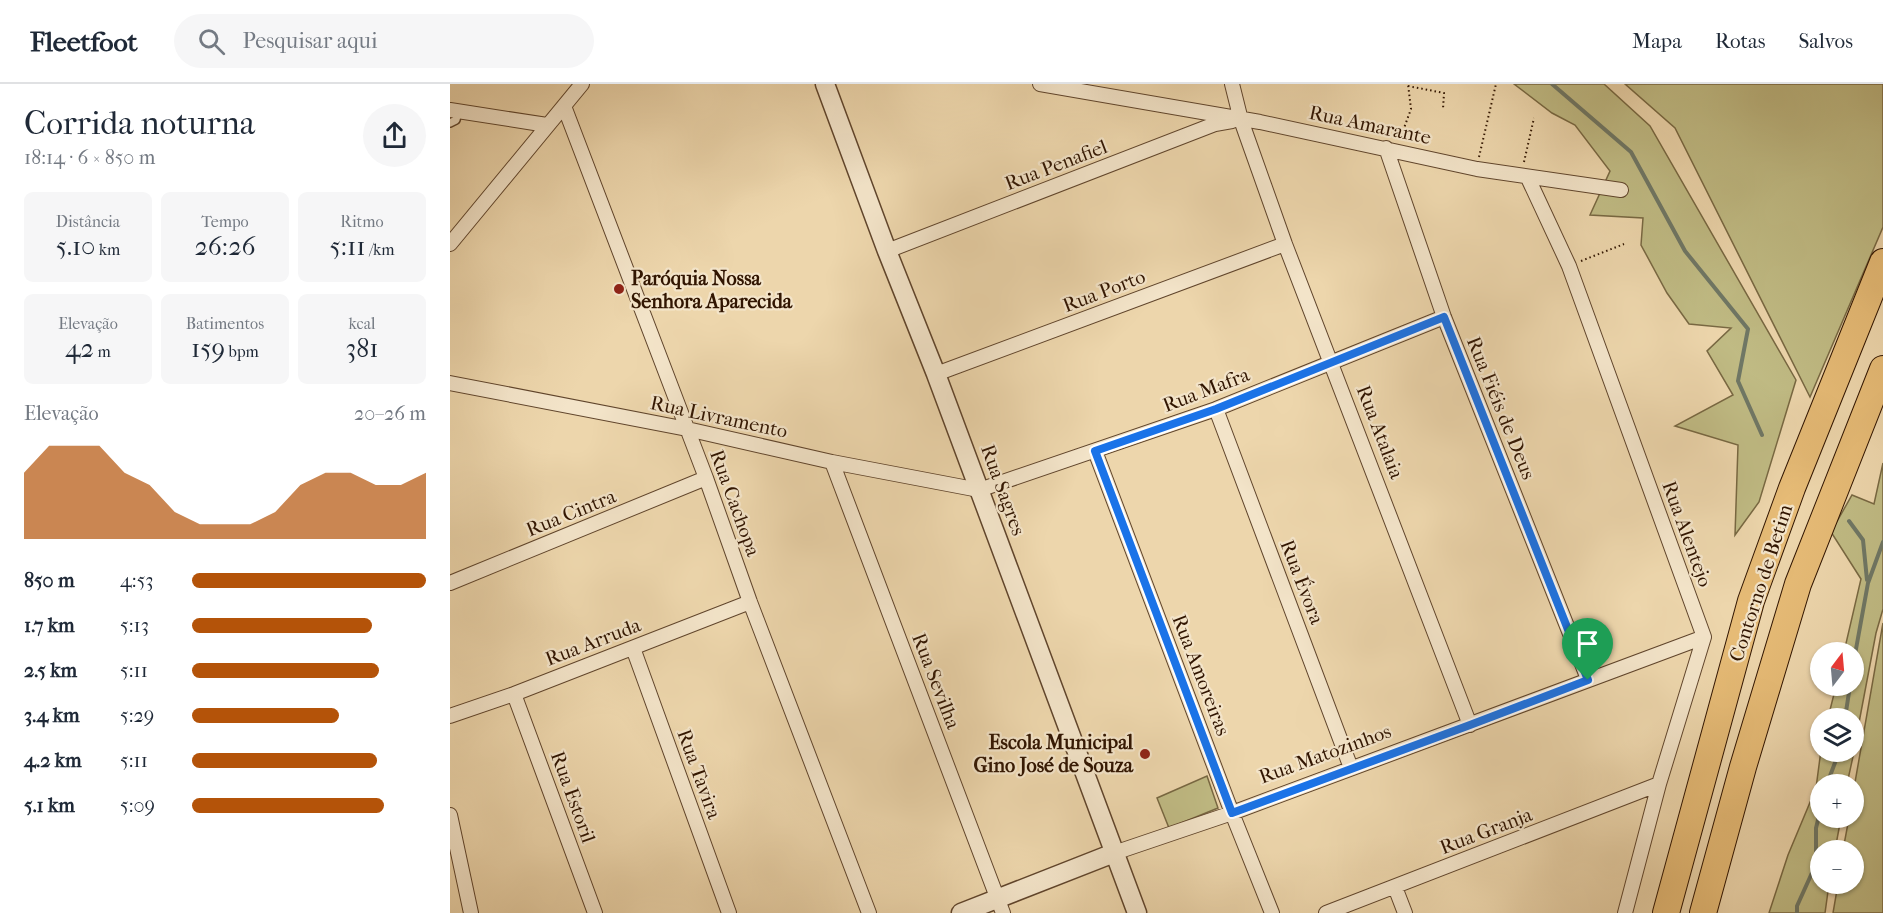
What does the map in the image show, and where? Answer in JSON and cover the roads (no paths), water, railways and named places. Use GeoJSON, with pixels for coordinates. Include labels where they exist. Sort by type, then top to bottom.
{"type":"FeatureCollection","features":[{"type":"Feature","properties":{"kind":"highway","name":"Contorno de Betim"},"geometry":{"type":"LineString","coordinates":[[1666,913],[1751,601],[1792,488],[1883,262]]}},
{"type":"Feature","properties":{"kind":"highway","name":"Contorno de Betim"},"geometry":{"type":"LineString","coordinates":[[1703,913],[1743,767],[1798,584],[1883,369]]}},
{"type":"Feature","properties":{"kind":"street"},"geometry":{"type":"LineString","coordinates":[[450,244],[582,84]]}},
{"type":"Feature","properties":{"kind":"street","name":"Rua Sagres"},"geometry":{"type":"LineString","coordinates":[[825,84],[1137,913]]}},
{"type":"Feature","properties":{"kind":"street","name":"Rua Amarante"},"geometry":{"type":"LineString","coordinates":[[1040,84],[1242,120],[1391,149],[1477,169],[1621,190]]}},
{"type":"Feature","properties":{"kind":"street","name":"Rua Atalaia"},"geometry":{"type":"LineString","coordinates":[[1232,84],[1242,120],[1285,244],[1470,725]]}},
{"type":"Feature","properties":{"kind":"street","name":"Rua Cachopa"},"geometry":{"type":"LineString","coordinates":[[564,106],[869,913]]}},
{"type":"Feature","properties":{"kind":"street"},"geometry":{"type":"LineString","coordinates":[[453,115],[547,124]]}},
{"type":"Feature","properties":{"kind":"street","name":"Rua Penafiel"},"geometry":{"type":"LineString","coordinates":[[887,251],[1215,124],[1242,120]]}},
{"type":"Feature","properties":{"kind":"street","name":"Rua Fiéis de Deus"},"geometry":{"type":"LineString","coordinates":[[1391,149],[1444,317],[1588,680]]}},
{"type":"Feature","properties":{"kind":"street","name":"Rua Alentejo"},"geometry":{"type":"LineString","coordinates":[[1524,177],[1569,266],[1704,637]]}},
{"type":"Feature","properties":{"kind":"street","name":"Rua Porto"},"geometry":{"type":"LineString","coordinates":[[936,374],[1285,244]]}},
{"type":"Feature","properties":{"kind":"street","name":"Rua Mafra"},"geometry":{"type":"LineString","coordinates":[[979,490],[1216,409],[1444,317]]}},
{"type":"Feature","properties":{"kind":"street","name":"Rua Livramento"},"geometry":{"type":"LineString","coordinates":[[450,383],[687,429],[832,462],[979,490]]}},
{"type":"Feature","properties":{"kind":"street","name":"Rua Évora"},"geometry":{"type":"LineString","coordinates":[[1216,409],[1351,768]]}},
{"type":"Feature","properties":{"kind":"street","name":"Rua Amoreiras"},"geometry":{"type":"LineString","coordinates":[[1095,451],[1272,913]]}},
{"type":"Feature","properties":{"kind":"street","name":"Rua Sevilha"},"geometry":{"type":"LineString","coordinates":[[832,462],[1000,906]]}},
{"type":"Feature","properties":{"kind":"street","name":"Rua Cintra"},"geometry":{"type":"LineString","coordinates":[[450,583],[706,478]]}},
{"type":"Feature","properties":{"kind":"street","name":"Rua Arruda"},"geometry":{"type":"LineString","coordinates":[[450,716],[514,694],[750,602]]}},
{"type":"Feature","properties":{"kind":"street"},"geometry":{"type":"LineString","coordinates":[[1626,913],[1659,784],[1704,637]]}},
{"type":"Feature","properties":{"kind":"street","name":"Rua Matozinhos"},"geometry":{"type":"LineString","coordinates":[[961,913],[1000,906],[1114,853],[1232,813],[1704,637]]}},
{"type":"Feature","properties":{"kind":"street","name":"Rua Tavira"},"geometry":{"type":"LineString","coordinates":[[633,648],[729,913]]}},
{"type":"Feature","properties":{"kind":"street","name":"Rua Estoril"},"geometry":{"type":"LineString","coordinates":[[514,694],[595,913]]}},
{"type":"Feature","properties":{"kind":"street","name":"Rua Granja"},"geometry":{"type":"LineString","coordinates":[[1326,913],[1659,784]]}},
{"type":"Feature","properties":{"kind":"street"},"geometry":{"type":"LineString","coordinates":[[450,815],[471,913]]}},
{"type":"Feature","properties":{"kind":"street"},"geometry":{"type":"LineString","coordinates":[[1395,887],[1405,913]]}},
{"type":"Feature","properties":{"kind":"waterway"},"geometry":{"type":"LineString","coordinates":[[1552,84],[1631,152],[1685,251],[1748,329],[1738,381],[1762,435]]}},
{"type":"Feature","properties":{"kind":"waterway"},"geometry":{"type":"LineString","coordinates":[[1849,521],[1863,540],[1867,580]]}},
{"type":"Feature","properties":{"kind":"waterway"},"geometry":{"type":"LineString","coordinates":[[1857,642],[1868,583],[1883,542]]}},
{"type":"Feature","properties":{"kind":"waterway"},"geometry":{"type":"LineString","coordinates":[[1847,708],[1848,696]]}},
{"type":"Feature","properties":{"kind":"waterway"},"geometry":{"type":"LineString","coordinates":[[1831,774],[1835,762]]}},
{"type":"Feature","properties":{"kind":"waterway"},"geometry":{"type":"LineString","coordinates":[[1797,913],[1797,906],[1816,864],[1816,828]]}},
{"type":"Feature","properties":{"kind":"place","name":"Paróquia Nossa Senhora Aparecida"},"geometry":{"type":"Point","coordinates":[619,289]}},
{"type":"Feature","properties":{"kind":"place","name":"Escola Municipal Gino José de Souza"},"geometry":{"type":"Point","coordinates":[1145,754]}}]}
